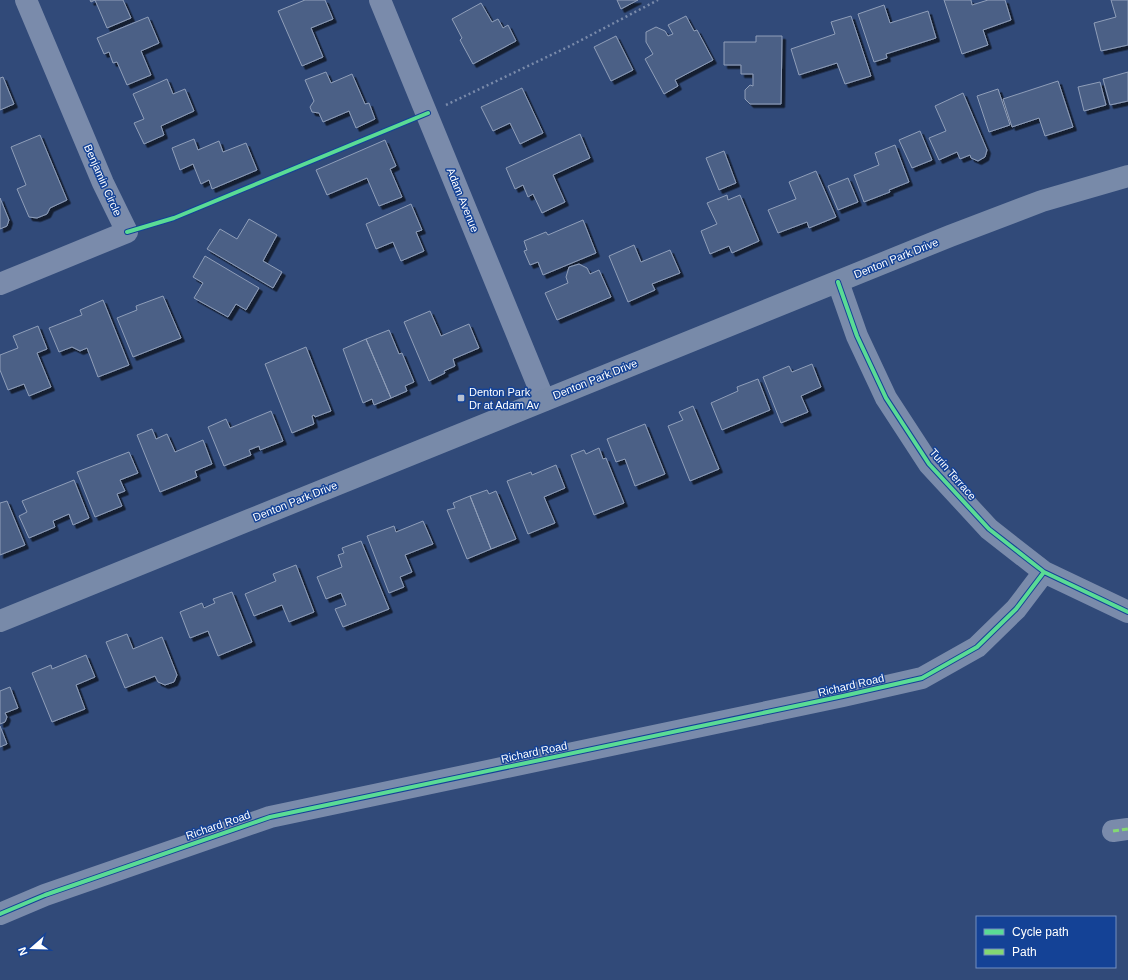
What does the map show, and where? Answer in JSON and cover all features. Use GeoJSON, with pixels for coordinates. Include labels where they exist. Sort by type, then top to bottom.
{"type":"FeatureCollection","features":[{"type":"Feature","properties":{"kind":"main road","name":"Denton Park Drive"},"geometry":{"type":"LineString","coordinates":[[0,621],[1011,212],[1042,201],[1128,176]]}},
{"type":"Feature","properties":{"kind":"street","name":"Benjamin Circle"},"geometry":{"type":"LineString","coordinates":[[0,284],[127,232],[103,183],[26,0]]}},
{"type":"Feature","properties":{"kind":"street","name":"Adam Avenue"},"geometry":{"type":"LineString","coordinates":[[380,0],[544,400]]}},
{"type":"Feature","properties":{"kind":"street","name":"Turin Terrace"},"geometry":{"type":"LineString","coordinates":[[838,282],[857,336],[886,398],[929,464],[989,529],[1044,572],[1128,612]]}},
{"type":"Feature","properties":{"kind":"street","name":"Richard Road"},"geometry":{"type":"LineString","coordinates":[[0,914],[45,895],[270,817],[922,678],[977,647],[1016,610],[1044,572]]}},
{"type":"Feature","properties":{"kind":"path"},"geometry":{"type":"LineString","coordinates":[[428,114],[570,46],[658,0]]}},
{"type":"Feature","properties":{"kind":"building"},"geometry":{"type":"Polygon","coordinates":[[[95,0],[123,0],[131,18],[107,28],[95,0]]]}},
{"type":"Feature","properties":{"kind":"building"},"geometry":{"type":"Polygon","coordinates":[[[305,0],[325,0],[333,19],[311,28],[323,57],[302,66],[278,11],[305,0]]]}},
{"type":"Feature","properties":{"kind":"building"},"geometry":{"type":"Polygon","coordinates":[[[617,0],[638,0],[621,9],[617,0]]]}},
{"type":"Feature","properties":{"kind":"building"},"geometry":{"type":"Polygon","coordinates":[[[944,0],[971,0],[972,5],[988,0],[1005,0],[1011,20],[983,30],[988,45],[962,54],[944,0]]]}},
{"type":"Feature","properties":{"kind":"building"},"geometry":{"type":"Polygon","coordinates":[[[1111,0],[1128,0],[1128,45],[1101,51],[1094,23],[1116,17],[1111,0]]]}},
{"type":"Feature","properties":{"kind":"building"},"geometry":{"type":"Polygon","coordinates":[[[481,3],[492,22],[498,19],[503,28],[508,25],[516,41],[473,64],[460,40],[462,38],[452,19],[481,3]]]}},
{"type":"Feature","properties":{"kind":"building"},"geometry":{"type":"Polygon","coordinates":[[[884,5],[890,23],[928,11],[936,38],[886,54],[887,58],[874,62],[858,14],[884,5]]]}},
{"type":"Feature","properties":{"kind":"building"},"geometry":{"type":"Polygon","coordinates":[[[686,16],[694,31],[697,30],[713,60],[675,80],[678,86],[664,94],[645,59],[653,54],[646,42],[646,32],[656,27],[665,31],[668,36],[673,34],[668,25],[686,16]]]}},
{"type":"Feature","properties":{"kind":"building"},"geometry":{"type":"Polygon","coordinates":[[[851,16],[871,76],[845,84],[837,63],[799,75],[791,49],[835,34],[831,22],[851,16]]]}},
{"type":"Feature","properties":{"kind":"building"},"geometry":{"type":"Polygon","coordinates":[[[148,17],[159,43],[141,51],[151,75],[127,85],[117,62],[113,63],[109,52],[104,54],[97,38],[148,17]]]}},
{"type":"Feature","properties":{"kind":"building"},"geometry":{"type":"Polygon","coordinates":[[[616,36],[633,70],[611,81],[594,47],[616,36]]]}},
{"type":"Feature","properties":{"kind":"building"},"geometry":{"type":"Polygon","coordinates":[[[756,36],[782,36],[781,104],[750,104],[745,99],[745,90],[750,85],[753,86],[753,74],[741,74],[741,65],[724,65],[724,42],[756,42],[756,36]]]}},
{"type":"Feature","properties":{"kind":"building"},"geometry":{"type":"Polygon","coordinates":[[[326,72],[331,83],[352,74],[365,104],[369,103],[375,119],[356,128],[349,111],[323,122],[319,113],[312,112],[310,107],[314,101],[305,80],[326,72]]]}},
{"type":"Feature","properties":{"kind":"building"},"geometry":{"type":"Polygon","coordinates":[[[1128,72],[1128,101],[1110,105],[1103,79],[1128,72]]]}},
{"type":"Feature","properties":{"kind":"building"},"geometry":{"type":"Polygon","coordinates":[[[3,77],[14,104],[0,110],[0,78],[3,77]]]}},
{"type":"Feature","properties":{"kind":"building"},"geometry":{"type":"Polygon","coordinates":[[[167,79],[173,94],[185,89],[194,111],[161,126],[164,135],[144,144],[134,123],[144,119],[133,94],[167,79]]]}},
{"type":"Feature","properties":{"kind":"building"},"geometry":{"type":"Polygon","coordinates":[[[1058,81],[1073,127],[1045,136],[1039,118],[1012,127],[1003,99],[1058,81]]]}},
{"type":"Feature","properties":{"kind":"building"},"geometry":{"type":"Polygon","coordinates":[[[1100,82],[1106,105],[1084,111],[1078,87],[1100,82]]]}},
{"type":"Feature","properties":{"kind":"building"},"geometry":{"type":"Polygon","coordinates":[[[522,88],[543,133],[520,144],[510,123],[493,131],[481,107],[522,88]]]}},
{"type":"Feature","properties":{"kind":"building"},"geometry":{"type":"Polygon","coordinates":[[[998,89],[1010,125],[989,132],[977,96],[998,89]]]}},
{"type":"Feature","properties":{"kind":"building"},"geometry":{"type":"Polygon","coordinates":[[[963,93],[987,150],[985,157],[978,161],[971,158],[970,155],[960,159],[957,152],[939,160],[929,138],[946,131],[935,106],[963,93]]]}},
{"type":"Feature","properties":{"kind":"building"},"geometry":{"type":"Polygon","coordinates":[[[920,131],[932,160],[912,168],[899,140],[920,131]]]}},
{"type":"Feature","properties":{"kind":"building"},"geometry":{"type":"Polygon","coordinates":[[[580,134],[590,158],[553,175],[565,202],[542,213],[533,194],[528,197],[523,185],[515,189],[506,168],[580,134]]]}},
{"type":"Feature","properties":{"kind":"building"},"geometry":{"type":"Polygon","coordinates":[[[40,135],[67,200],[50,208],[47,214],[37,218],[29,217],[17,189],[26,185],[11,147],[40,135]]]}},
{"type":"Feature","properties":{"kind":"building"},"geometry":{"type":"Polygon","coordinates":[[[194,139],[198,150],[219,141],[223,152],[246,143],[257,170],[212,189],[209,180],[201,184],[193,164],[180,170],[172,148],[194,139]]]}},
{"type":"Feature","properties":{"kind":"building"},"geometry":{"type":"Polygon","coordinates":[[[385,140],[396,166],[390,169],[402,197],[379,206],[367,178],[327,195],[316,170],[385,140]]]}},
{"type":"Feature","properties":{"kind":"building"},"geometry":{"type":"Polygon","coordinates":[[[895,145],[909,182],[889,190],[890,192],[864,202],[854,175],[879,165],[875,153],[895,145]]]}},
{"type":"Feature","properties":{"kind":"building"},"geometry":{"type":"Polygon","coordinates":[[[724,151],[736,183],[719,190],[706,158],[724,151]]]}},
{"type":"Feature","properties":{"kind":"building"},"geometry":{"type":"Polygon","coordinates":[[[816,171],[836,217],[809,228],[807,222],[778,233],[768,210],[796,199],[789,182],[816,171]]]}},
{"type":"Feature","properties":{"kind":"building"},"geometry":{"type":"Polygon","coordinates":[[[848,178],[858,202],[838,210],[828,186],[848,178]]]}},
{"type":"Feature","properties":{"kind":"building"},"geometry":{"type":"Polygon","coordinates":[[[727,195],[728,200],[740,195],[759,241],[732,253],[729,246],[710,254],[701,231],[717,224],[707,203],[727,195]]]}},
{"type":"Feature","properties":{"kind":"building"},"geometry":{"type":"Polygon","coordinates":[[[0,198],[9,220],[7,226],[0,229],[0,198]]]}},
{"type":"Feature","properties":{"kind":"building"},"geometry":{"type":"Polygon","coordinates":[[[411,204],[422,230],[416,232],[424,251],[401,261],[393,242],[376,249],[366,224],[411,204]]]}},
{"type":"Feature","properties":{"kind":"building"},"geometry":{"type":"Polygon","coordinates":[[[249,219],[277,235],[263,261],[282,272],[273,288],[207,249],[220,229],[237,239],[249,219]]]}},
{"type":"Feature","properties":{"kind":"building"},"geometry":{"type":"Polygon","coordinates":[[[583,220],[596,253],[543,275],[538,262],[530,265],[524,251],[527,250],[524,241],[546,232],[548,235],[583,220]]]}},
{"type":"Feature","properties":{"kind":"building"},"geometry":{"type":"Polygon","coordinates":[[[634,245],[641,262],[670,250],[680,273],[652,284],[655,290],[628,302],[609,256],[634,245]]]}},
{"type":"Feature","properties":{"kind":"building"},"geometry":{"type":"Polygon","coordinates":[[[205,256],[259,288],[246,310],[236,304],[228,317],[194,298],[203,283],[193,277],[205,256]]]}},
{"type":"Feature","properties":{"kind":"building"},"geometry":{"type":"Polygon","coordinates":[[[579,264],[587,268],[590,274],[599,270],[611,297],[557,320],[545,293],[568,283],[566,277],[569,267],[579,264]]]}},
{"type":"Feature","properties":{"kind":"building"},"geometry":{"type":"Polygon","coordinates":[[[163,296],[181,338],[133,357],[117,318],[137,310],[136,306],[163,296]]]}},
{"type":"Feature","properties":{"kind":"building"},"geometry":{"type":"Polygon","coordinates":[[[103,300],[129,365],[98,377],[87,348],[80,351],[72,347],[59,352],[49,328],[82,315],[80,310],[103,300]]]}},
{"type":"Feature","properties":{"kind":"building"},"geometry":{"type":"Polygon","coordinates":[[[430,311],[441,336],[469,324],[479,348],[453,359],[455,366],[429,381],[404,322],[430,311]]]}},
{"type":"Feature","properties":{"kind":"building"},"geometry":{"type":"Polygon","coordinates":[[[38,326],[47,349],[37,353],[51,387],[29,396],[24,384],[8,390],[0,370],[0,355],[18,348],[13,336],[38,326]]]}},
{"type":"Feature","properties":{"kind":"building"},"geometry":{"type":"Polygon","coordinates":[[[389,330],[399,354],[402,353],[414,382],[405,386],[407,391],[391,398],[366,339],[389,330]]]}},
{"type":"Feature","properties":{"kind":"building"},"geometry":{"type":"Polygon","coordinates":[[[366,339],[391,398],[374,405],[372,399],[363,403],[343,349],[366,339]]]}},
{"type":"Feature","properties":{"kind":"building"},"geometry":{"type":"Polygon","coordinates":[[[306,347],[331,411],[315,417],[314,415],[312,416],[314,424],[292,433],[265,364],[306,347]]]}},
{"type":"Feature","properties":{"kind":"building"},"geometry":{"type":"Polygon","coordinates":[[[812,364],[821,387],[801,396],[808,412],[781,423],[763,377],[789,366],[792,372],[812,364]]]}},
{"type":"Feature","properties":{"kind":"building"},"geometry":{"type":"Polygon","coordinates":[[[758,379],[770,410],[722,430],[711,403],[738,391],[737,387],[758,379]]]}},
{"type":"Feature","properties":{"kind":"building"},"geometry":{"type":"Polygon","coordinates":[[[693,406],[719,469],[690,481],[668,426],[683,420],[679,412],[693,406]]]}},
{"type":"Feature","properties":{"kind":"building"},"geometry":{"type":"Polygon","coordinates":[[[271,411],[283,441],[260,450],[259,446],[249,450],[251,455],[224,466],[208,427],[226,419],[230,428],[271,411]]]}},
{"type":"Feature","properties":{"kind":"building"},"geometry":{"type":"Polygon","coordinates":[[[645,424],[665,474],[635,486],[625,459],[616,462],[607,439],[645,424]]]}},
{"type":"Feature","properties":{"kind":"building"},"geometry":{"type":"Polygon","coordinates":[[[152,429],[156,439],[167,434],[175,452],[203,440],[212,464],[195,471],[197,477],[160,492],[137,435],[152,429]]]}},
{"type":"Feature","properties":{"kind":"building"},"geometry":{"type":"Polygon","coordinates":[[[599,448],[603,459],[606,458],[624,503],[594,515],[571,455],[584,450],[586,454],[599,448]]]}},
{"type":"Feature","properties":{"kind":"building"},"geometry":{"type":"Polygon","coordinates":[[[129,452],[138,473],[120,480],[125,491],[117,494],[122,506],[95,517],[77,472],[129,452]]]}},
{"type":"Feature","properties":{"kind":"building"},"geometry":{"type":"Polygon","coordinates":[[[556,465],[565,488],[544,497],[555,523],[528,534],[507,481],[531,472],[532,475],[556,465]]]}},
{"type":"Feature","properties":{"kind":"building"},"geometry":{"type":"Polygon","coordinates":[[[74,480],[89,518],[73,525],[69,514],[53,521],[55,527],[29,538],[19,516],[27,512],[22,501],[74,480]]]}},
{"type":"Feature","properties":{"kind":"building"},"geometry":{"type":"Polygon","coordinates":[[[487,490],[489,494],[496,491],[516,539],[491,549],[470,496],[487,490]]]}},
{"type":"Feature","properties":{"kind":"building"},"geometry":{"type":"Polygon","coordinates":[[[470,496],[491,549],[467,559],[447,510],[455,508],[453,503],[470,496]]]}},
{"type":"Feature","properties":{"kind":"building"},"geometry":{"type":"Polygon","coordinates":[[[7,501],[25,545],[0,555],[0,503],[7,501]]]}},
{"type":"Feature","properties":{"kind":"building"},"geometry":{"type":"Polygon","coordinates":[[[423,521],[433,544],[405,555],[412,572],[400,577],[404,587],[389,593],[367,536],[394,526],[396,532],[423,521]]]}},
{"type":"Feature","properties":{"kind":"building"},"geometry":{"type":"Polygon","coordinates":[[[361,541],[389,609],[343,627],[335,609],[346,605],[341,593],[326,599],[317,577],[342,567],[338,555],[344,553],[342,548],[361,541]]]}},
{"type":"Feature","properties":{"kind":"building"},"geometry":{"type":"Polygon","coordinates":[[[296,565],[314,612],[289,622],[282,605],[254,616],[245,594],[276,581],[273,574],[296,565]]]}},
{"type":"Feature","properties":{"kind":"building"},"geometry":{"type":"Polygon","coordinates":[[[232,592],[252,642],[218,656],[208,631],[190,638],[180,612],[202,603],[204,608],[215,603],[213,599],[232,592]]]}},
{"type":"Feature","properties":{"kind":"building"},"geometry":{"type":"Polygon","coordinates":[[[127,634],[133,649],[162,637],[177,675],[174,682],[165,685],[158,682],[155,676],[125,688],[106,642],[127,634]]]}},
{"type":"Feature","properties":{"kind":"building"},"geometry":{"type":"Polygon","coordinates":[[[86,655],[95,677],[76,685],[85,709],[52,722],[32,673],[51,665],[52,669],[86,655]]]}},
{"type":"Feature","properties":{"kind":"building"},"geometry":{"type":"Polygon","coordinates":[[[10,687],[18,708],[5,713],[7,717],[5,722],[0,724],[0,691],[10,687]]]}},
{"type":"Feature","properties":{"kind":"building"},"geometry":{"type":"Polygon","coordinates":[[[0,726],[7,744],[0,747],[0,726]]]}},
{"type":"Feature","properties":{"kind":"marked path"},"geometry":{"type":"LineString","coordinates":[[1113,831],[1128,829]]}},
{"type":"Feature","properties":{"kind":"cycle path"},"geometry":{"type":"LineString","coordinates":[[127,232],[174,218],[428,113]]}},
{"type":"Feature","properties":{"kind":"cycle path"},"geometry":{"type":"LineString","coordinates":[[838,282],[857,336],[886,398],[929,464],[989,529],[1044,572],[1128,612]]}},
{"type":"Feature","properties":{"kind":"cycle path"},"geometry":{"type":"LineString","coordinates":[[0,914],[45,895],[270,817],[922,678],[977,647],[1016,609],[1044,572]]}},
{"type":"Feature","properties":{"kind":"place","name":"Denton Park Dr at Adam Av"},"geometry":{"type":"Point","coordinates":[461,398]}}]}
